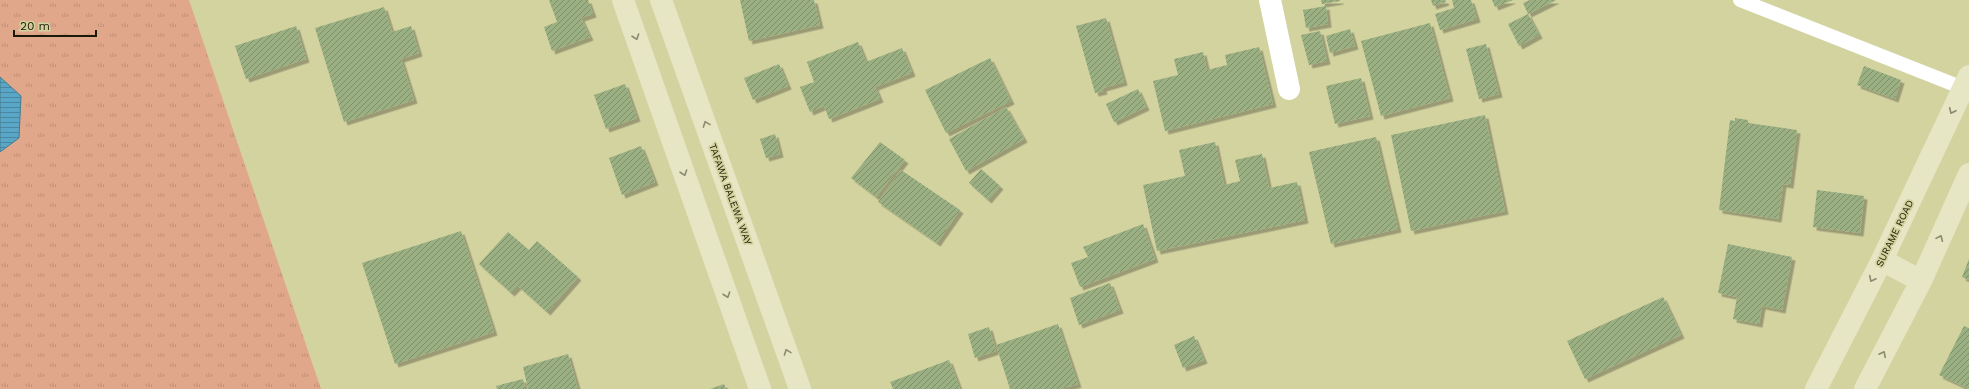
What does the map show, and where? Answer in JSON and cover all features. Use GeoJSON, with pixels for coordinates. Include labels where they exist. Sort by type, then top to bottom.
{"type":"FeatureCollection","features":[{"type":"Feature","properties":{"kind":"main road"},"geometry":{"type":"LineString","coordinates":[[624,0],[760,389]]}},
{"type":"Feature","properties":{"kind":"main road","name":"TAFAWA BALEWA WAY"},"geometry":{"type":"LineString","coordinates":[[661,0],[800,389]]}},
{"type":"Feature","properties":{"kind":"main road","name":"SURAME ROAD"},"geometry":{"type":"LineString","coordinates":[[1816,389],[1882,260],[1966,82]]}},
{"type":"Feature","properties":{"kind":"main road"},"geometry":{"type":"LineString","coordinates":[[1865,389],[1920,281],[1969,174]]}},
{"type":"Feature","properties":{"kind":"main road"},"geometry":{"type":"LineString","coordinates":[[1882,260],[1920,281]]}},
{"type":"Feature","properties":{"kind":"street"},"geometry":{"type":"LineString","coordinates":[[1270,0],[1289,89]]}},
{"type":"Feature","properties":{"kind":"lane"},"geometry":{"type":"LineString","coordinates":[[1740,0],[1966,82]]}},
{"type":"Feature","properties":{"kind":"green space"},"geometry":{"type":"Polygon","coordinates":[[[0,0],[189,0],[321,389],[0,389],[0,0]]]}},
{"type":"Feature","properties":{"kind":"water"},"geometry":{"type":"Polygon","coordinates":[[[0,77],[21,96],[19,138],[0,152],[0,77]]]}},
{"type":"Feature","properties":{"kind":"building"},"geometry":{"type":"Polygon","coordinates":[[[549,0],[588,0],[593,14],[581,18],[590,37],[552,51],[544,27],[557,22],[549,0]]]}},
{"type":"Feature","properties":{"kind":"building"},"geometry":{"type":"Polygon","coordinates":[[[740,0],[814,0],[820,25],[749,41],[740,0]]]}},
{"type":"Feature","properties":{"kind":"building"},"geometry":{"type":"Polygon","coordinates":[[[1321,0],[1340,0],[1340,1],[1322,4],[1321,0]]]}},
{"type":"Feature","properties":{"kind":"building"},"geometry":{"type":"Polygon","coordinates":[[[1431,0],[1445,0],[1446,2],[1433,6],[1431,0]]]}},
{"type":"Feature","properties":{"kind":"building"},"geometry":{"type":"Polygon","coordinates":[[[1452,0],[1471,0],[1477,19],[1440,30],[1435,14],[1454,8],[1452,0]]]}},
{"type":"Feature","properties":{"kind":"building"},"geometry":{"type":"Polygon","coordinates":[[[1492,0],[1513,0],[1495,7],[1492,0]]]}},
{"type":"Feature","properties":{"kind":"building"},"geometry":{"type":"Polygon","coordinates":[[[1530,0],[1556,0],[1528,14],[1523,3],[1530,0]]]}},
{"type":"Feature","properties":{"kind":"building"},"geometry":{"type":"Polygon","coordinates":[[[1326,6],[1328,24],[1306,28],[1303,10],[1326,6]]]}},
{"type":"Feature","properties":{"kind":"building"},"geometry":{"type":"Polygon","coordinates":[[[384,7],[392,32],[411,26],[419,53],[401,59],[414,100],[344,122],[315,28],[384,7]]]}},
{"type":"Feature","properties":{"kind":"building"},"geometry":{"type":"Polygon","coordinates":[[[1528,14],[1539,35],[1519,46],[1508,24],[1528,14]]]}},
{"type":"Feature","properties":{"kind":"building"},"geometry":{"type":"Polygon","coordinates":[[[1106,18],[1124,82],[1103,88],[1104,91],[1095,93],[1076,26],[1106,18]]]}},
{"type":"Feature","properties":{"kind":"building"},"geometry":{"type":"Polygon","coordinates":[[[1430,23],[1450,98],[1381,116],[1361,41],[1430,23]]]}},
{"type":"Feature","properties":{"kind":"building"},"geometry":{"type":"Polygon","coordinates":[[[296,26],[306,59],[246,79],[235,46],[296,26]]]}},
{"type":"Feature","properties":{"kind":"building"},"geometry":{"type":"Polygon","coordinates":[[[1350,29],[1355,46],[1330,53],[1326,36],[1350,29]]]}},
{"type":"Feature","properties":{"kind":"building"},"geometry":{"type":"Polygon","coordinates":[[[1320,31],[1327,61],[1309,65],[1301,35],[1320,31]]]}},
{"type":"Feature","properties":{"kind":"building"},"geometry":{"type":"Polygon","coordinates":[[[858,42],[866,62],[902,48],[912,73],[875,87],[880,99],[829,119],[824,106],[810,112],[800,87],[814,82],[807,62],[858,42]]]}},
{"type":"Feature","properties":{"kind":"building"},"geometry":{"type":"Polygon","coordinates":[[[1486,44],[1499,94],[1479,99],[1466,49],[1486,44]]]}},
{"type":"Feature","properties":{"kind":"building"},"geometry":{"type":"Polygon","coordinates":[[[1259,47],[1273,104],[1165,131],[1153,81],[1178,75],[1174,59],[1203,52],[1207,70],[1227,65],[1225,55],[1259,47]]]}},
{"type":"Feature","properties":{"kind":"building"},"geometry":{"type":"Polygon","coordinates":[[[990,58],[1011,101],[946,133],[925,90],[990,58]]]}},
{"type":"Feature","properties":{"kind":"building"},"geometry":{"type":"Polygon","coordinates":[[[779,64],[788,86],[753,100],[744,78],[779,64]]]}},
{"type":"Feature","properties":{"kind":"building"},"geometry":{"type":"Polygon","coordinates":[[[1864,66],[1901,80],[1895,99],[1857,85],[1864,66]]]}},
{"type":"Feature","properties":{"kind":"building"},"geometry":{"type":"Polygon","coordinates":[[[1361,78],[1370,116],[1335,124],[1326,86],[1361,78]]]}},
{"type":"Feature","properties":{"kind":"building"},"geometry":{"type":"Polygon","coordinates":[[[625,84],[637,118],[606,129],[594,95],[625,84]]]}},
{"type":"Feature","properties":{"kind":"building"},"geometry":{"type":"Polygon","coordinates":[[[1138,89],[1146,107],[1114,122],[1106,104],[1138,89]]]}},
{"type":"Feature","properties":{"kind":"building"},"geometry":{"type":"Polygon","coordinates":[[[1006,107],[1024,139],[966,171],[949,139],[1006,107]]]}},
{"type":"Feature","properties":{"kind":"building"},"geometry":{"type":"Polygon","coordinates":[[[1485,115],[1505,211],[1411,231],[1391,135],[1485,115]]]}},
{"type":"Feature","properties":{"kind":"building"},"geometry":{"type":"Polygon","coordinates":[[[1735,118],[1748,120],[1748,123],[1797,130],[1790,185],[1783,184],[1778,219],[1719,210],[1730,120],[1735,121],[1735,118]]]}},
{"type":"Feature","properties":{"kind":"building"},"geometry":{"type":"Polygon","coordinates":[[[775,134],[780,154],[766,158],[760,139],[775,134]]]}},
{"type":"Feature","properties":{"kind":"building"},"geometry":{"type":"Polygon","coordinates":[[[1376,137],[1398,229],[1331,244],[1309,152],[1376,137]]]}},
{"type":"Feature","properties":{"kind":"building"},"geometry":{"type":"Polygon","coordinates":[[[880,142],[905,160],[876,197],[851,178],[880,142]]]}},
{"type":"Feature","properties":{"kind":"building"},"geometry":{"type":"Polygon","coordinates":[[[1215,142],[1224,185],[1240,181],[1235,160],[1262,154],[1269,188],[1297,182],[1305,220],[1157,251],[1143,185],[1185,176],[1179,150],[1215,142]]]}},
{"type":"Feature","properties":{"kind":"building"},"geometry":{"type":"Polygon","coordinates":[[[641,146],[655,182],[622,195],[609,158],[641,146]]]}},
{"type":"Feature","properties":{"kind":"building"},"geometry":{"type":"Polygon","coordinates":[[[981,169],[1000,186],[988,200],[969,183],[981,169]]]}},
{"type":"Feature","properties":{"kind":"building"},"geometry":{"type":"Polygon","coordinates":[[[901,170],[960,210],[937,243],[878,202],[901,170]]]}},
{"type":"Feature","properties":{"kind":"building"},"geometry":{"type":"Polygon","coordinates":[[[1817,190],[1864,196],[1860,233],[1813,227],[1817,190]]]}},
{"type":"Feature","properties":{"kind":"building"},"geometry":{"type":"Polygon","coordinates":[[[1143,224],[1155,259],[1080,287],[1071,263],[1088,257],[1083,247],[1143,224]]]}},
{"type":"Feature","properties":{"kind":"building"},"geometry":{"type":"Polygon","coordinates":[[[461,231],[494,332],[395,364],[362,263],[461,231]]]}},
{"type":"Feature","properties":{"kind":"building"},"geometry":{"type":"Polygon","coordinates":[[[508,232],[529,250],[537,241],[578,277],[547,312],[518,286],[511,293],[479,264],[508,232]]]}},
{"type":"Feature","properties":{"kind":"building"},"geometry":{"type":"Polygon","coordinates":[[[1728,244],[1792,257],[1782,310],[1762,306],[1759,324],[1733,319],[1737,297],[1718,293],[1728,244]]]}},
{"type":"Feature","properties":{"kind":"building"},"geometry":{"type":"Polygon","coordinates":[[[1969,259],[1969,280],[1962,277],[1969,259]]]}},
{"type":"Feature","properties":{"kind":"building"},"geometry":{"type":"Polygon","coordinates":[[[1110,283],[1120,310],[1079,325],[1070,298],[1110,283]]]}},
{"type":"Feature","properties":{"kind":"building"},"geometry":{"type":"Polygon","coordinates":[[[1663,297],[1681,335],[1585,379],[1567,341],[1663,297]]]}},
{"type":"Feature","properties":{"kind":"building"},"geometry":{"type":"Polygon","coordinates":[[[1058,324],[1078,384],[1061,389],[1010,389],[996,345],[1058,324]]]}},
{"type":"Feature","properties":{"kind":"building"},"geometry":{"type":"Polygon","coordinates":[[[1964,326],[1969,328],[1969,389],[1939,375],[1964,326]]]}},
{"type":"Feature","properties":{"kind":"building"},"geometry":{"type":"Polygon","coordinates":[[[989,327],[996,351],[975,358],[968,334],[989,327]]]}},
{"type":"Feature","properties":{"kind":"building"},"geometry":{"type":"Polygon","coordinates":[[[1194,336],[1204,360],[1183,368],[1174,345],[1194,336]]]}},
{"type":"Feature","properties":{"kind":"building"},"geometry":{"type":"Polygon","coordinates":[[[568,354],[578,389],[528,389],[523,367],[568,354]]]}},
{"type":"Feature","properties":{"kind":"building"},"geometry":{"type":"Polygon","coordinates":[[[949,360],[960,389],[893,389],[890,382],[949,360]]]}},
{"type":"Feature","properties":{"kind":"building"},"geometry":{"type":"Polygon","coordinates":[[[523,379],[525,389],[497,389],[496,386],[523,379]]]}},
{"type":"Feature","properties":{"kind":"building"},"geometry":{"type":"Polygon","coordinates":[[[724,384],[726,389],[710,389],[724,384]]]}}]}
